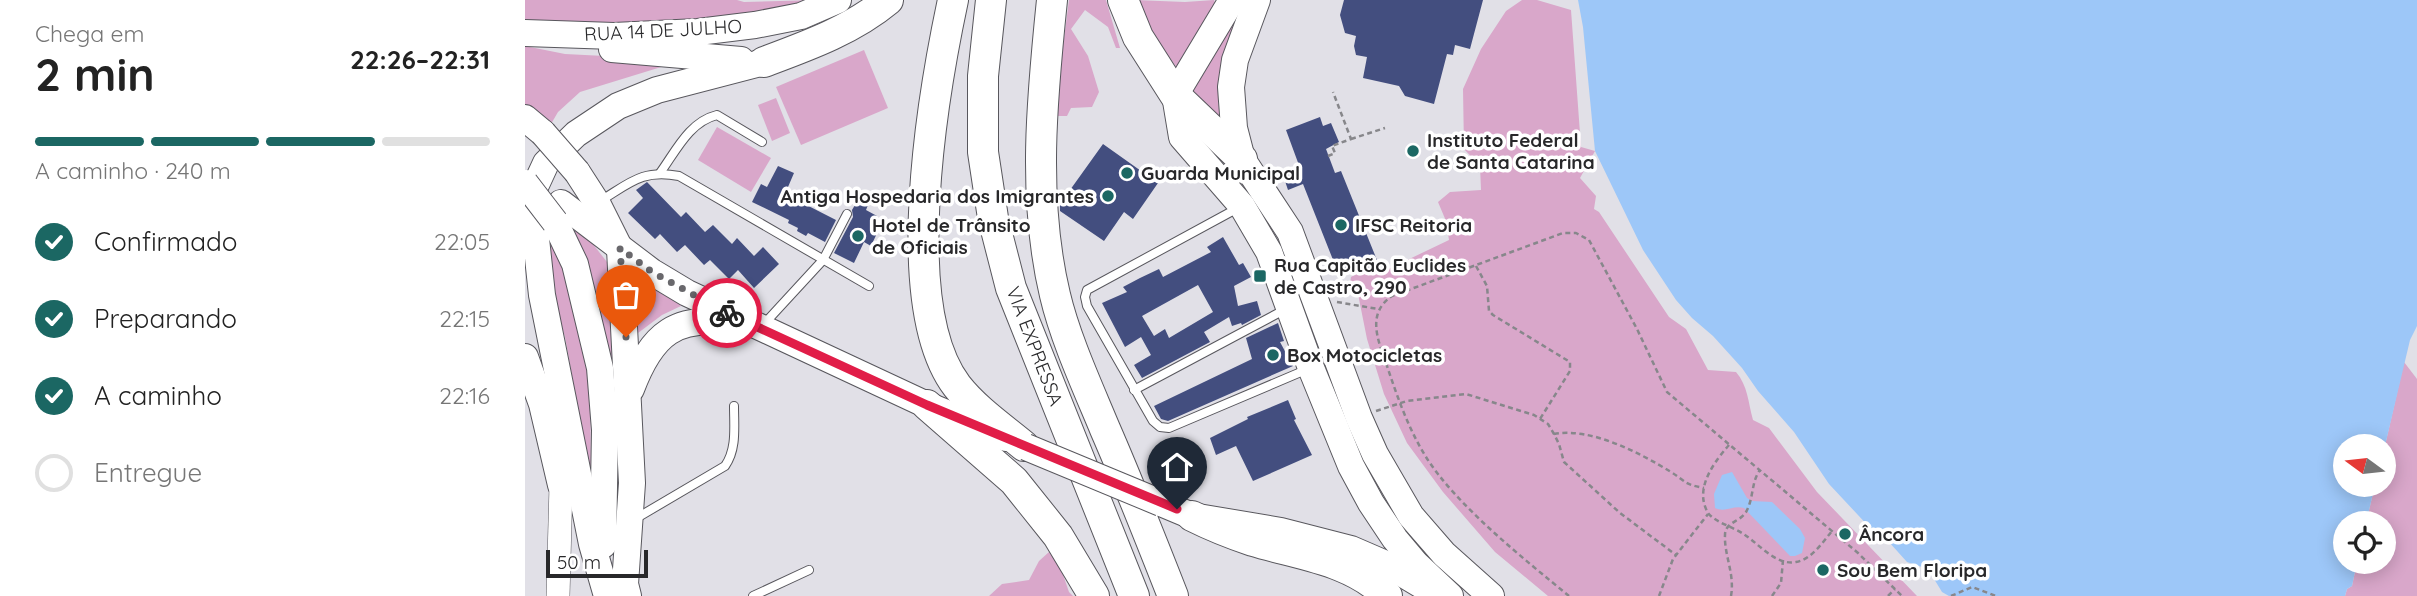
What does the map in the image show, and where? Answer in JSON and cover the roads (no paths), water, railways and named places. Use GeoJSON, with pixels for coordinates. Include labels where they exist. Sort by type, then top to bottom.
{"type":"FeatureCollection","features":[{"type":"Feature","properties":{"kind":"highway"},"geometry":{"type":"LineString","coordinates":[[764,62],[820,42],[875,11],[888,0]]}},
{"type":"Feature","properties":{"kind":"highway"},"geometry":{"type":"LineString","coordinates":[[954,0],[930,139],[924,267],[926,300],[935,339],[944,364],[956,385],[973,404],[1025,446]]}},
{"type":"Feature","properties":{"kind":"highway","name":"VIA EXPRESSA"},"geometry":{"type":"LineString","coordinates":[[991,0],[983,76],[983,152],[993,218],[1011,288],[1134,596]]}},
{"type":"Feature","properties":{"kind":"highway","name":"VIA EXPRESSA"},"geometry":{"type":"LineString","coordinates":[[1052,0],[1042,97],[1045,243],[1055,297],[1085,379],[1173,596]]}},
{"type":"Feature","properties":{"kind":"highway"},"geometry":{"type":"LineString","coordinates":[[1123,0],[1138,37],[1175,94],[1242,159]]}},
{"type":"Feature","properties":{"kind":"highway"},"geometry":{"type":"LineString","coordinates":[[927,405],[1014,481],[1058,536],[1094,596]]}},
{"type":"Feature","properties":{"kind":"highway"},"geometry":{"type":"LineString","coordinates":[[1112,444],[1187,596]]}},
{"type":"Feature","properties":{"kind":"highway"},"geometry":{"type":"LineString","coordinates":[[1192,516],[1254,541],[1341,566],[1364,578],[1387,596]]}},
{"type":"Feature","properties":{"kind":"main road","name":"RUA 14 DE JULHO"},"geometry":{"type":"LineString","coordinates":[[527,34],[614,36],[698,32],[801,16],[838,0]]}},
{"type":"Feature","properties":{"kind":"main road"},"geometry":{"type":"LineString","coordinates":[[1250,1],[1175,94],[1182,137],[1242,206],[1269,252],[1350,466],[1371,503],[1416,564],[1450,596]]}},
{"type":"Feature","properties":{"kind":"main road"},"geometry":{"type":"LineString","coordinates":[[1250,1],[1231,87],[1234,128],[1242,159],[1290,232],[1375,454],[1411,516],[1444,554],[1491,596]]}},
{"type":"Feature","properties":{"kind":"main road"},"geometry":{"type":"LineString","coordinates":[[527,34],[585,46],[764,62]]}},
{"type":"Feature","properties":{"kind":"main road"},"geometry":{"type":"LineString","coordinates":[[617,592],[592,544],[543,295],[534,220],[534,188],[546,163],[576,134],[618,106],[657,90],[764,62]]}},
{"type":"Feature","properties":{"kind":"main road"},"geometry":{"type":"LineString","coordinates":[[534,125],[577,172],[597,203],[620,248],[632,483],[629,523],[617,592]]}},
{"type":"Feature","properties":{"kind":"main road"},"geometry":{"type":"LineString","coordinates":[[525,174],[558,213],[575,264],[600,369],[605,430],[603,541],[617,592]]}},
{"type":"Feature","properties":{"kind":"main road"},"geometry":{"type":"LineString","coordinates":[[525,183],[558,213],[620,248],[687,293],[927,405],[1192,516],[1281,531],[1351,549],[1388,565],[1438,596]]}},
{"type":"Feature","properties":{"kind":"main road"},"geometry":{"type":"LineString","coordinates":[[543,295],[538,325],[557,437],[561,485],[558,596]]}},
{"type":"Feature","properties":{"kind":"main road"},"geometry":{"type":"LineString","coordinates":[[629,394],[640,364],[651,346],[671,329],[694,321],[719,321],[759,328]]}},
{"type":"Feature","properties":{"kind":"main road"},"geometry":{"type":"LineString","coordinates":[[525,357],[542,404],[561,485]]}},
{"type":"Feature","properties":{"kind":"lane"},"geometry":{"type":"LineString","coordinates":[[660,173],[693,127],[706,117],[717,115],[762,142]]}},
{"type":"Feature","properties":{"kind":"lane"},"geometry":{"type":"LineString","coordinates":[[597,203],[643,175],[660,173],[679,176],[869,286]]}},
{"type":"Feature","properties":{"kind":"lane"},"geometry":{"type":"LineString","coordinates":[[1242,206],[1087,290],[1087,306],[1134,390],[1153,421],[1160,427],[1169,428],[1311,368]]}},
{"type":"Feature","properties":{"kind":"lane"},"geometry":{"type":"LineString","coordinates":[[759,328],[823,260],[847,214]]}},
{"type":"Feature","properties":{"kind":"lane"},"geometry":{"type":"LineString","coordinates":[[1134,390],[1288,308]]}},
{"type":"Feature","properties":{"kind":"lane"},"geometry":{"type":"LineString","coordinates":[[629,523],[725,466],[734,444],[734,406]]}},
{"type":"Feature","properties":{"kind":"lane"},"geometry":{"type":"LineString","coordinates":[[754,596],[809,570]]}},
{"type":"Feature","properties":{"kind":"water"},"geometry":{"type":"Polygon","coordinates":[[[1578,0],[2417,0],[2417,326],[2410,340],[2388,434],[2333,434],[2333,497],[2372,497],[2369,511],[2333,511],[2333,574],[2354,574],[2352,586],[2347,589],[2345,596],[1949,596],[1942,592],[1928,569],[1907,562],[1889,542],[1872,530],[1829,484],[1794,432],[1742,368],[1676,300],[1643,250],[1595,151],[1578,0]]]}},
{"type":"Feature","properties":{"kind":"water"},"geometry":{"type":"Polygon","coordinates":[[[1732,472],[1747,498],[1752,501],[1772,502],[1800,529],[1805,538],[1802,553],[1790,556],[1744,508],[1715,508],[1714,494],[1722,475],[1732,472]]]}},
{"type":"Feature","properties":{"kind":"place","name":"Instituto Federal de Santa Catarina"},"geometry":{"type":"Point","coordinates":[1413,151]}},
{"type":"Feature","properties":{"kind":"place","name":"Guarda Municipal"},"geometry":{"type":"Point","coordinates":[1127,173]}},
{"type":"Feature","properties":{"kind":"place","name":"Antiga Hospedaria dos Imigrantes"},"geometry":{"type":"Point","coordinates":[1108,196]}},
{"type":"Feature","properties":{"kind":"place","name":"IFSC Reitoria"},"geometry":{"type":"Point","coordinates":[1341,225]}},
{"type":"Feature","properties":{"kind":"place","name":"Hotel de Trânsito de Oficiais"},"geometry":{"type":"Point","coordinates":[858,236]}},
{"type":"Feature","properties":{"kind":"place","name":"Rua Capitão Euclides de Castro, 290"},"geometry":{"type":"Point","coordinates":[1260,276]}},
{"type":"Feature","properties":{"kind":"place","name":"Box Motocicletas"},"geometry":{"type":"Point","coordinates":[1273,355]}},
{"type":"Feature","properties":{"kind":"place","name":"Âncora"},"geometry":{"type":"Point","coordinates":[1845,534]}},
{"type":"Feature","properties":{"kind":"place","name":"Sou Bem Floripa"},"geometry":{"type":"Point","coordinates":[1823,570]}}]}
